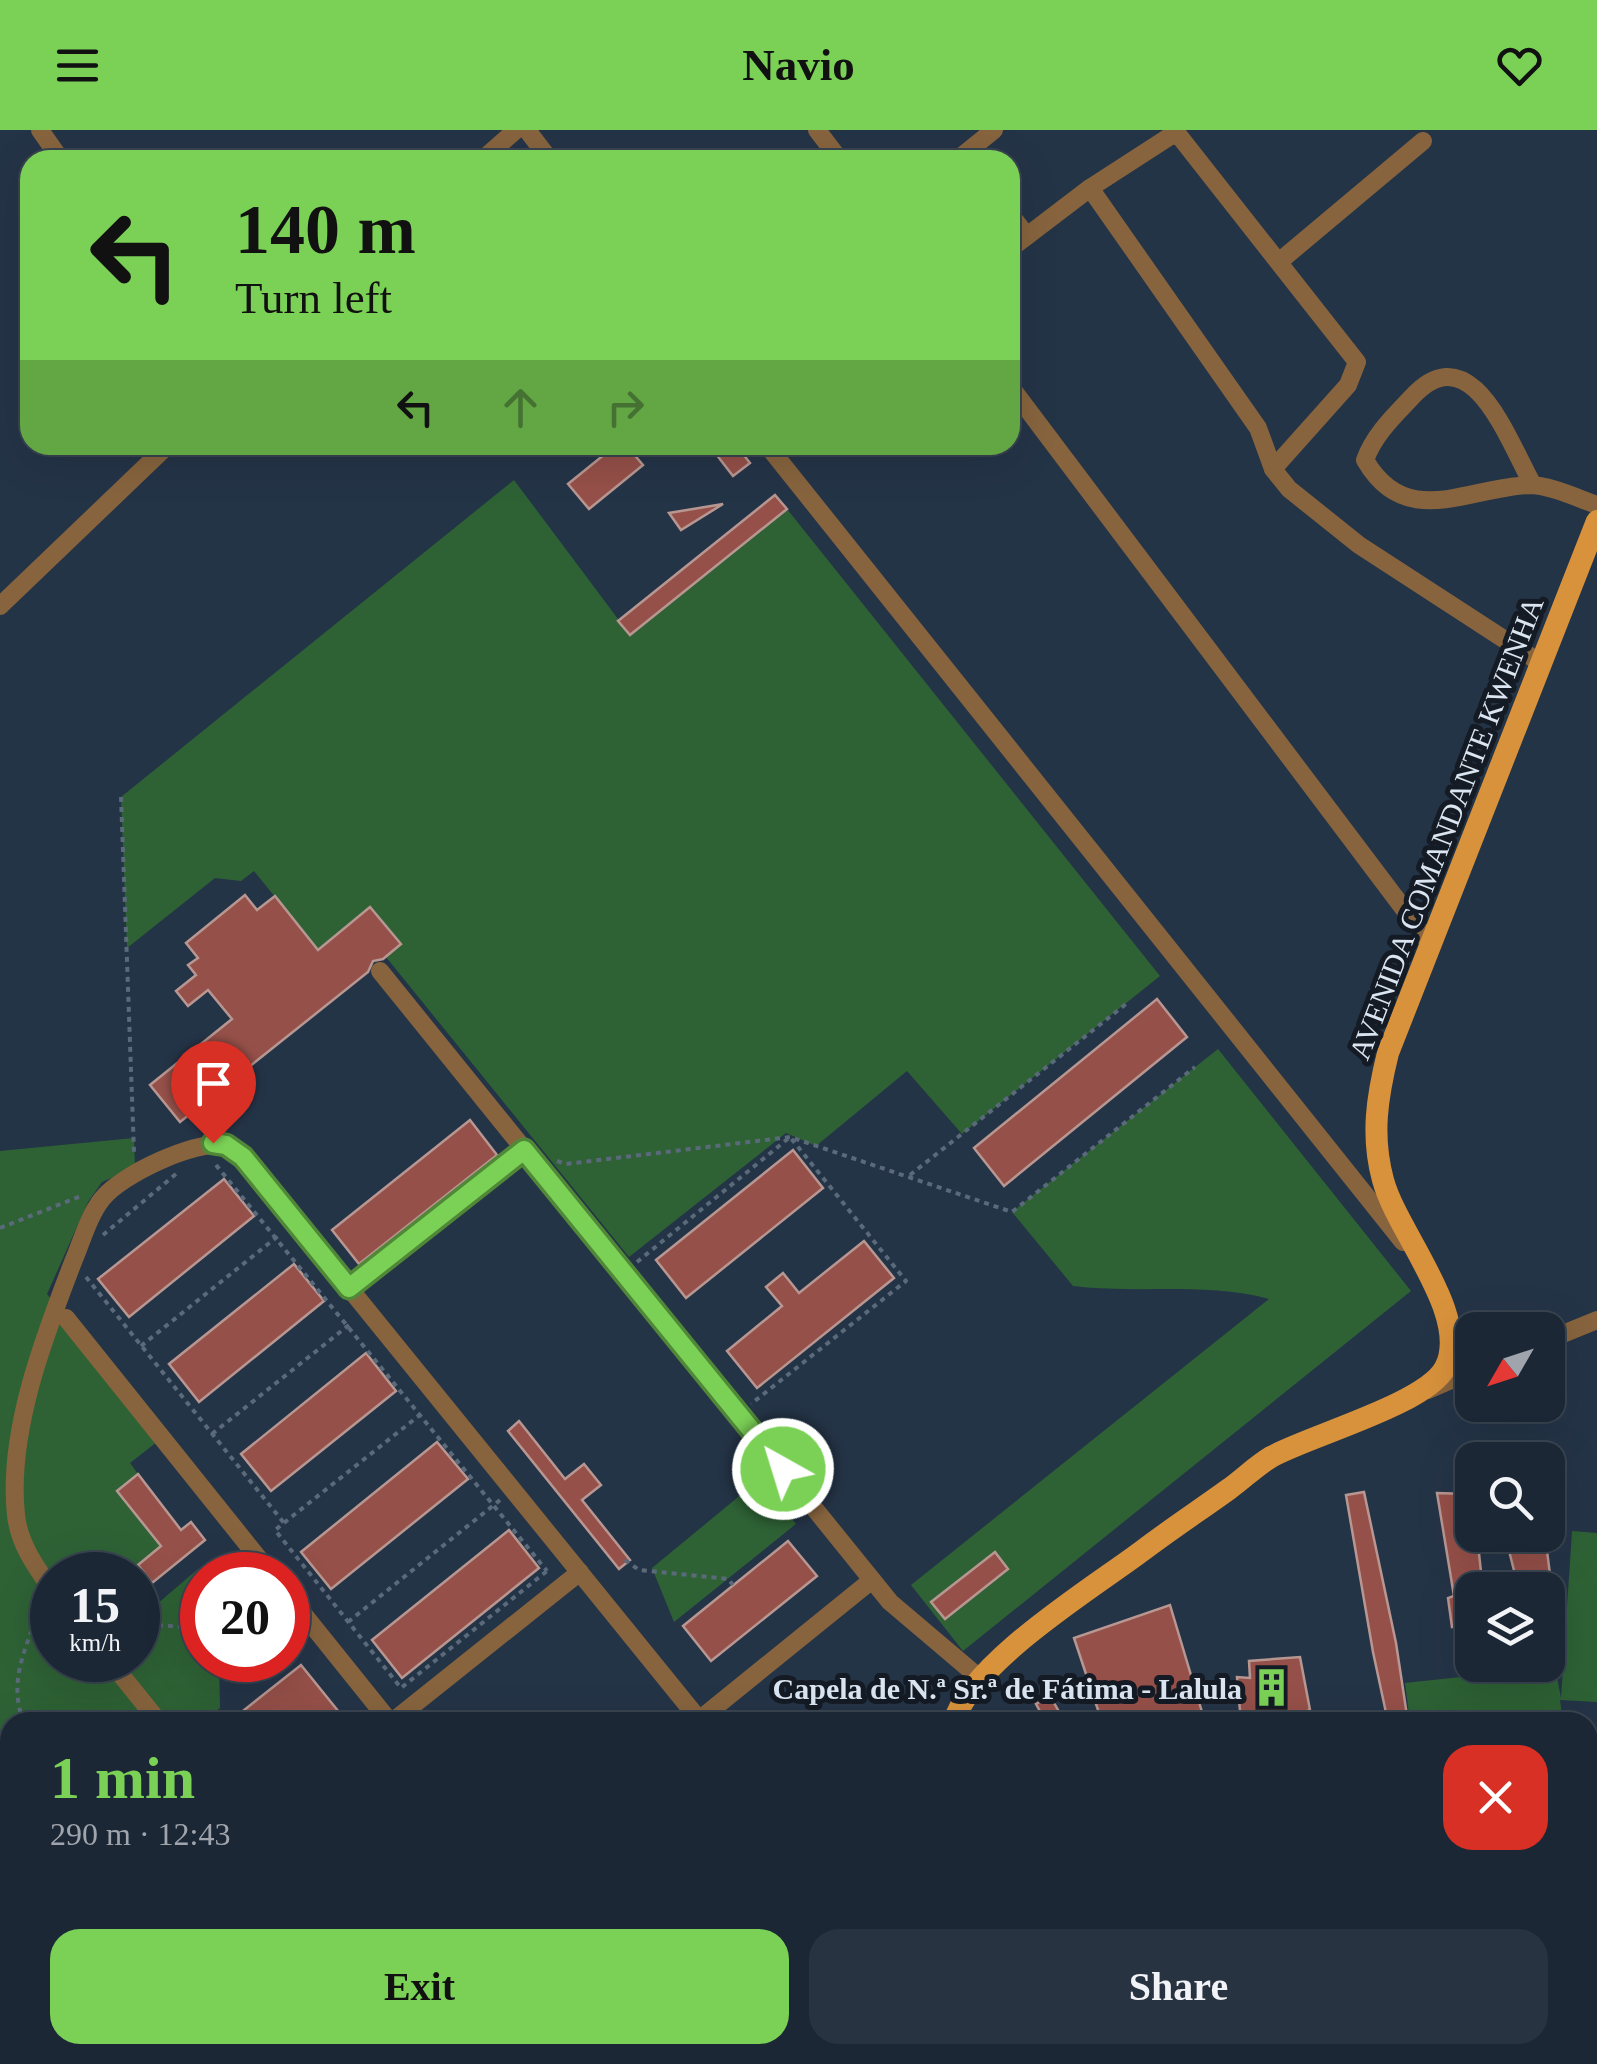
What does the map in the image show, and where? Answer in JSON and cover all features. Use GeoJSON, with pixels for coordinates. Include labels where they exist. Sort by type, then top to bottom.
{"type":"FeatureCollection","features":[{"type":"Feature","properties":{"kind":"main road","name":"AVENIDA COMANDANTE KWENHA"},"geometry":{"type":"LineString","coordinates":[[1423,1392],[1444,1371],[1454,1344],[1445,1310],[1384,1182],[1374,1130],[1388,1053],[1597,521]]}},
{"type":"Feature","properties":{"kind":"main road"},"geometry":{"type":"LineString","coordinates":[[961,1712],[982,1680],[1045,1618],[1270,1458],[1423,1392]]}},
{"type":"Feature","properties":{"kind":"street"},"geometry":{"type":"LineString","coordinates":[[493,150],[516,130]]}},
{"type":"Feature","properties":{"kind":"street"},"geometry":{"type":"LineString","coordinates":[[527,130],[542,150]]}},
{"type":"Feature","properties":{"kind":"street"},"geometry":{"type":"LineString","coordinates":[[817,130],[832,150]]}},
{"type":"Feature","properties":{"kind":"street"},"geometry":{"type":"LineString","coordinates":[[973,150],[994,130]]}},
{"type":"Feature","properties":{"kind":"street"},"geometry":{"type":"LineString","coordinates":[[1020,242],[1090,188],[1172,135],[1180,137],[1351,350],[1358,371],[1274,469]]}},
{"type":"Feature","properties":{"kind":"street"},"geometry":{"type":"LineString","coordinates":[[1280,262],[1423,141]]}},
{"type":"Feature","properties":{"kind":"street"},"geometry":{"type":"LineString","coordinates":[[1090,188],[1258,428],[1274,469],[1288,489],[1359,545],[1542,664]]}},
{"type":"Feature","properties":{"kind":"street"},"geometry":{"type":"LineString","coordinates":[[1020,227],[1027,236]]}},
{"type":"Feature","properties":{"kind":"street"},"geometry":{"type":"LineString","coordinates":[[1533,485],[1482,395],[1468,380],[1456,376],[1440,376],[1422,386],[1372,442],[1366,460],[1376,478],[1401,494],[1435,504],[1533,485],[1597,505]]}},
{"type":"Feature","properties":{"kind":"street"},"geometry":{"type":"LineString","coordinates":[[1020,399],[1431,945]]}},
{"type":"Feature","properties":{"kind":"street"},"geometry":{"type":"LineString","coordinates":[[0,606],[158,455]]}},
{"type":"Feature","properties":{"kind":"street"},"geometry":{"type":"LineString","coordinates":[[775,455],[1422,1266]]}},
{"type":"Feature","properties":{"kind":"street"},"geometry":{"type":"LineString","coordinates":[[380,971],[890,1602],[982,1680]]}},
{"type":"Feature","properties":{"kind":"street"},"geometry":{"type":"LineString","coordinates":[[30,1553],[16,1516],[15,1473],[37,1357],[95,1209],[135,1173],[196,1147],[226,1145],[243,1157],[693,1712]]}},
{"type":"Feature","properties":{"kind":"street"},"geometry":{"type":"LineString","coordinates":[[349,1288],[524,1150]]}},
{"type":"Feature","properties":{"kind":"street"},"geometry":{"type":"LineString","coordinates":[[66,1318],[254,1552]]}},
{"type":"Feature","properties":{"kind":"street"},"geometry":{"type":"LineString","coordinates":[[1565,1333],[1597,1320]]}},
{"type":"Feature","properties":{"kind":"street"},"geometry":{"type":"LineString","coordinates":[[1423,1392],[1455,1379]]}},
{"type":"Feature","properties":{"kind":"street"},"geometry":{"type":"LineString","coordinates":[[404,1712],[580,1572]]}},
{"type":"Feature","properties":{"kind":"street"},"geometry":{"type":"LineString","coordinates":[[711,1712],[872,1580]]}},
{"type":"Feature","properties":{"kind":"street"},"geometry":{"type":"LineString","coordinates":[[310,1621],[383,1712]]}},
{"type":"Feature","properties":{"kind":"street"},"geometry":{"type":"LineString","coordinates":[[126,1682],[151,1712]]}},
{"type":"Feature","properties":{"kind":"path"},"geometry":{"type":"LineString","coordinates":[[121,797],[135,1173]]}},
{"type":"Feature","properties":{"kind":"path"},"geometry":{"type":"LineString","coordinates":[[910,1175],[1126,1004]]}},
{"type":"Feature","properties":{"kind":"path"},"geometry":{"type":"LineString","coordinates":[[524,1150],[566,1164],[790,1138],[1012,1212],[1195,1066]]}},
{"type":"Feature","properties":{"kind":"path"},"geometry":{"type":"LineString","coordinates":[[624,1273],[790,1138]]}},
{"type":"Feature","properties":{"kind":"path"},"geometry":{"type":"LineString","coordinates":[[738,1414],[906,1281],[790,1138]]}},
{"type":"Feature","properties":{"kind":"path"},"geometry":{"type":"LineString","coordinates":[[204,1161],[220,1169],[547,1571]]}},
{"type":"Feature","properties":{"kind":"path"},"geometry":{"type":"LineString","coordinates":[[98,1239],[188,1165]]}},
{"type":"Feature","properties":{"kind":"path"},"geometry":{"type":"LineString","coordinates":[[0,1228],[81,1196]]}},
{"type":"Feature","properties":{"kind":"path"},"geometry":{"type":"LineString","coordinates":[[141,1346],[296,1222]]}},
{"type":"Feature","properties":{"kind":"path"},"geometry":{"type":"LineString","coordinates":[[82,1273],[284,1523]]}},
{"type":"Feature","properties":{"kind":"path"},"geometry":{"type":"LineString","coordinates":[[212,1434],[367,1310]]}},
{"type":"Feature","properties":{"kind":"path"},"geometry":{"type":"LineString","coordinates":[[440,1399],[275,1530],[348,1622],[401,1688],[566,1556]]}},
{"type":"Feature","properties":{"kind":"path"},"geometry":{"type":"LineString","coordinates":[[348,1622],[513,1490]]}},
{"type":"Feature","properties":{"kind":"path"},"geometry":{"type":"LineString","coordinates":[[626,1560],[639,1570],[728,1579],[733,1585]]}},
{"type":"Feature","properties":{"kind":"path"},"geometry":{"type":"LineString","coordinates":[[22,1712],[16,1669],[30,1636]]}},
{"type":"Feature","properties":{"kind":"green space"},"geometry":{"type":"Polygon","coordinates":[[[514,480],[630,635],[787,509],[1160,976],[962,1134],[907,1071],[816,1146],[786,1133],[629,1257],[386,957],[400,944],[371,908],[318,950],[254,871],[241,881],[215,878],[127,948],[121,797],[514,480]]]}},
{"type":"Feature","properties":{"kind":"green space"},"geometry":{"type":"Polygon","coordinates":[[[1218,1049],[1411,1291],[963,1651],[911,1585],[1269,1299],[1221,1291],[1073,1286],[1012,1212],[1218,1049]]]}},
{"type":"Feature","properties":{"kind":"green space"},"geometry":{"type":"Polygon","coordinates":[[[134,1138],[135,1168],[102,1182],[88,1202],[47,1294],[162,1438],[130,1463],[138,1474],[117,1491],[161,1546],[154,1552],[30,1552],[30,1682],[160,1682],[160,1601],[180,1584],[180,1682],[219,1682],[220,1708],[215,1712],[0,1712],[0,1151],[134,1138]]]}},
{"type":"Feature","properties":{"kind":"green space"},"geometry":{"type":"Polygon","coordinates":[[[760,1479],[796,1524],[674,1622],[652,1568],[760,1479]]]}},
{"type":"Feature","properties":{"kind":"green space"},"geometry":{"type":"Polygon","coordinates":[[[1572,1531],[1597,1533],[1597,1702],[1560,1700],[1562,1712],[1409,1712],[1405,1683],[1455,1678],[1455,1682],[1558,1682],[1561,1698],[1572,1531]]]}},
{"type":"Feature","properties":{"kind":"building"},"geometry":{"type":"Polygon","coordinates":[[[604,455],[634,455],[643,465],[589,509],[568,484],[604,455]]]}},
{"type":"Feature","properties":{"kind":"building"},"geometry":{"type":"Polygon","coordinates":[[[717,455],[744,455],[750,463],[733,476],[717,455]]]}},
{"type":"Feature","properties":{"kind":"building"},"geometry":{"type":"Polygon","coordinates":[[[775,495],[787,509],[630,635],[618,621],[775,495]]]}},
{"type":"Feature","properties":{"kind":"building"},"geometry":{"type":"Polygon","coordinates":[[[723,504],[681,530],[669,513],[723,504]]]}},
{"type":"Feature","properties":{"kind":"building"},"geometry":{"type":"Polygon","coordinates":[[[245,895],[257,910],[275,896],[318,950],[370,907],[401,944],[383,959],[373,961],[368,972],[180,1122],[150,1085],[232,1019],[208,990],[188,1006],[176,991],[196,975],[188,965],[198,958],[186,943],[245,895]]]}},
{"type":"Feature","properties":{"kind":"building"},"geometry":{"type":"Polygon","coordinates":[[[1157,999],[1187,1037],[1004,1186],[974,1148],[1157,999]]]}},
{"type":"Feature","properties":{"kind":"building"},"geometry":{"type":"Polygon","coordinates":[[[470,1120],[497,1155],[359,1264],[332,1230],[470,1120]]]}},
{"type":"Feature","properties":{"kind":"building"},"geometry":{"type":"Polygon","coordinates":[[[793,1150],[823,1188],[686,1298],[656,1260],[793,1150]]]}},
{"type":"Feature","properties":{"kind":"building"},"geometry":{"type":"Polygon","coordinates":[[[224,1179],[254,1216],[129,1317],[98,1279],[224,1179]]]}},
{"type":"Feature","properties":{"kind":"building"},"geometry":{"type":"Polygon","coordinates":[[[864,1241],[894,1278],[757,1388],[727,1351],[782,1306],[766,1287],[783,1273],[799,1293],[864,1241]]]}},
{"type":"Feature","properties":{"kind":"building"},"geometry":{"type":"Polygon","coordinates":[[[294,1264],[324,1301],[199,1402],[169,1364],[294,1264]]]}},
{"type":"Feature","properties":{"kind":"building"},"geometry":{"type":"Polygon","coordinates":[[[366,1353],[396,1391],[271,1491],[241,1454],[366,1353]]]}},
{"type":"Feature","properties":{"kind":"building"},"geometry":{"type":"Polygon","coordinates":[[[519,1421],[565,1479],[584,1464],[601,1485],[582,1500],[630,1560],[619,1569],[508,1431],[519,1421]]]}},
{"type":"Feature","properties":{"kind":"building"},"geometry":{"type":"Polygon","coordinates":[[[437,1442],[468,1479],[331,1589],[310,1563],[310,1552],[301,1552],[437,1442]]]}},
{"type":"Feature","properties":{"kind":"building"},"geometry":{"type":"Polygon","coordinates":[[[138,1474],[181,1530],[191,1522],[205,1540],[190,1552],[180,1552],[180,1560],[160,1577],[160,1552],[154,1552],[161,1546],[117,1491],[138,1474]]]}},
{"type":"Feature","properties":{"kind":"building"},"geometry":{"type":"Polygon","coordinates":[[[1364,1492],[1406,1712],[1386,1712],[1346,1495],[1364,1492]]]}},
{"type":"Feature","properties":{"kind":"building"},"geometry":{"type":"Polygon","coordinates":[[[1437,1493],[1455,1494],[1455,1552],[1479,1552],[1481,1572],[1455,1572],[1455,1627],[1452,1627],[1448,1598],[1454,1596],[1437,1493]]]}},
{"type":"Feature","properties":{"kind":"building"},"geometry":{"type":"Polygon","coordinates":[[[509,1530],[539,1568],[402,1678],[372,1640],[509,1530]]]}},
{"type":"Feature","properties":{"kind":"building"},"geometry":{"type":"Polygon","coordinates":[[[788,1541],[817,1576],[711,1661],[683,1626],[788,1541]]]}},
{"type":"Feature","properties":{"kind":"building"},"geometry":{"type":"Polygon","coordinates":[[[995,1552],[1008,1569],[945,1619],[931,1602],[995,1552]]]}},
{"type":"Feature","properties":{"kind":"building"},"geometry":{"type":"Polygon","coordinates":[[[1509,1552],[1547,1552],[1550,1572],[1514,1572],[1509,1552]]]}},
{"type":"Feature","properties":{"kind":"building"},"geometry":{"type":"Polygon","coordinates":[[[1170,1605],[1202,1712],[1099,1712],[1074,1638],[1170,1605]]]}},
{"type":"Feature","properties":{"kind":"building","name":"Capela de N.ª Sr.ª de Fátima - Lalula"},"geometry":{"type":"Polygon","coordinates":[[[1300,1657],[1310,1710],[1240,1712],[1237,1677],[1250,1678],[1249,1661],[1300,1657]]]}},
{"type":"Feature","properties":{"kind":"building"},"geometry":{"type":"Polygon","coordinates":[[[310,1676],[339,1712],[242,1712],[280,1682],[310,1682],[310,1676]]]}},
{"type":"Feature","properties":{"kind":"building"},"geometry":{"type":"Polygon","coordinates":[[[1050,1696],[1059,1712],[1040,1712],[1036,1704],[1050,1696]]]}},
{"type":"Feature","properties":{"kind":"place","name":"Capela de N.ª Sr.ª de Fátima - Lalula"},"geometry":{"type":"Point","coordinates":[1272,1688]}},
{"type":"Feature","properties":{"kind":"route"},"geometry":{"type":"LineString","coordinates":[[213,1143],[226,1145],[243,1157],[349,1288],[524,1150],[783,1469]]}}]}
